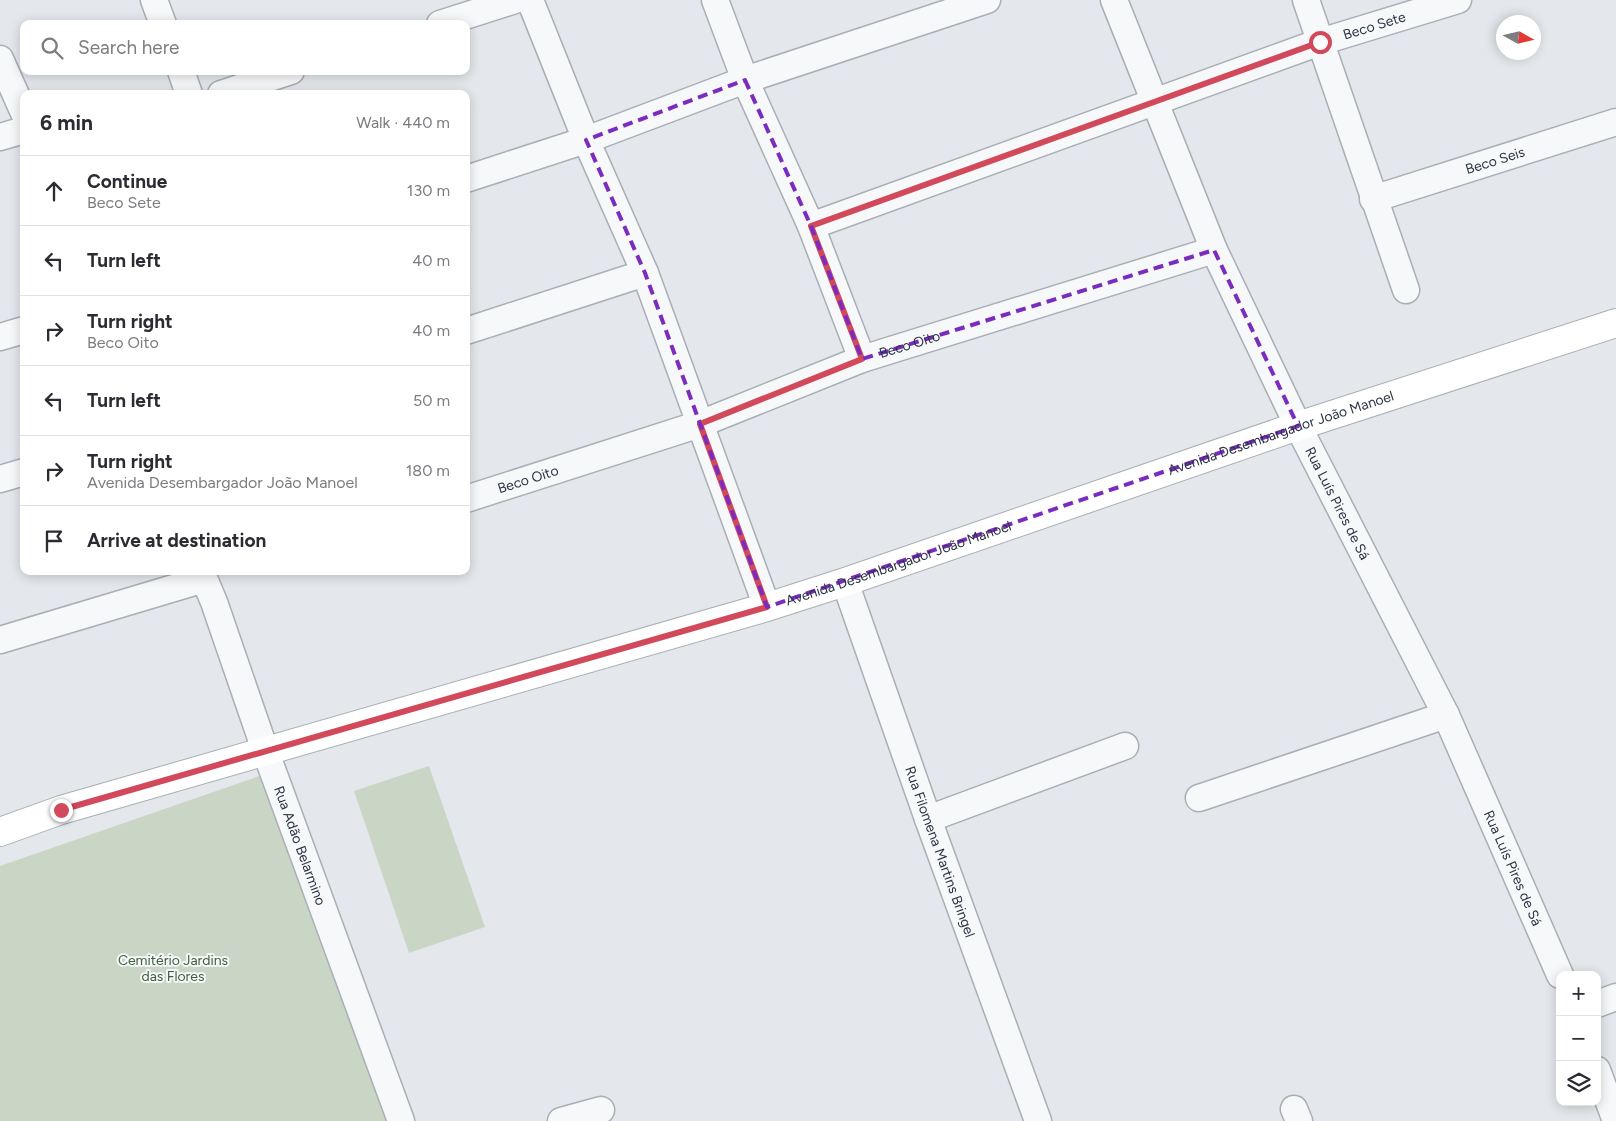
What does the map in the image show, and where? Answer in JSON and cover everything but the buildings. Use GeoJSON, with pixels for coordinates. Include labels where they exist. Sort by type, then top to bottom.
{"type":"FeatureCollection","features":[{"type":"Feature","properties":{"kind":"main road","name":"Avenida Desembargador João Manoel"},"geometry":{"type":"LineString","coordinates":[[0,832],[61,810],[265,750],[767,607],[845,582],[1298,426],[1616,323]]}},
{"type":"Feature","properties":{"kind":"street"},"geometry":{"type":"LineString","coordinates":[[154,0],[162,20]]}},
{"type":"Feature","properties":{"kind":"street"},"geometry":{"type":"LineString","coordinates":[[452,20],[515,0]]}},
{"type":"Feature","properties":{"kind":"street"},"geometry":{"type":"LineString","coordinates":[[530,0],[586,140],[645,273],[767,607]]}},
{"type":"Feature","properties":{"kind":"street"},"geometry":{"type":"LineString","coordinates":[[715,0],[745,80],[811,226],[862,359]]}},
{"type":"Feature","properties":{"kind":"street"},"geometry":{"type":"LineString","coordinates":[[470,178],[586,140],[745,80],[987,0]]}},
{"type":"Feature","properties":{"kind":"street","name":"Rua Luís Pires de Sá"},"geometry":{"type":"LineString","coordinates":[[1114,0],[1214,250],[1298,426],[1446,715],[1558,971]]}},
{"type":"Feature","properties":{"kind":"street"},"geometry":{"type":"LineString","coordinates":[[1306,0],[1373,199],[1406,290]]}},
{"type":"Feature","properties":{"kind":"street","name":"Beco Sete"},"geometry":{"type":"LineString","coordinates":[[811,226],[1320,42],[1458,0]]}},
{"type":"Feature","properties":{"kind":"street"},"geometry":{"type":"LineString","coordinates":[[0,59],[20,104]]}},
{"type":"Feature","properties":{"kind":"street"},"geometry":{"type":"LineString","coordinates":[[182,75],[188,90]]}},
{"type":"Feature","properties":{"kind":"street"},"geometry":{"type":"LineString","coordinates":[[232,90],[279,75]]}},
{"type":"Feature","properties":{"kind":"street","name":"Beco Seis"},"geometry":{"type":"LineString","coordinates":[[1373,199],[1616,122]]}},
{"type":"Feature","properties":{"kind":"street"},"geometry":{"type":"LineString","coordinates":[[0,137],[20,131]]}},
{"type":"Feature","properties":{"kind":"street","name":"Beco Oito"},"geometry":{"type":"LineString","coordinates":[[470,498],[700,424],[862,359],[1214,250]]}},
{"type":"Feature","properties":{"kind":"street"},"geometry":{"type":"LineString","coordinates":[[470,330],[645,273]]}},
{"type":"Feature","properties":{"kind":"street"},"geometry":{"type":"LineString","coordinates":[[0,336],[20,331]]}},
{"type":"Feature","properties":{"kind":"street"},"geometry":{"type":"LineString","coordinates":[[0,479],[20,473]]}},
{"type":"Feature","properties":{"kind":"street"},"geometry":{"type":"LineString","coordinates":[[0,640],[203,575]]}},
{"type":"Feature","properties":{"kind":"street","name":"Rua Adão Belarmino"},"geometry":{"type":"LineString","coordinates":[[203,575],[401,1121]]}},
{"type":"Feature","properties":{"kind":"street","name":"Rua Filomena Martins Bringel"},"geometry":{"type":"LineString","coordinates":[[845,582],[928,819],[1038,1121]]}},
{"type":"Feature","properties":{"kind":"street"},"geometry":{"type":"LineString","coordinates":[[1198,798],[1446,715]]}},
{"type":"Feature","properties":{"kind":"street"},"geometry":{"type":"LineString","coordinates":[[928,819],[1125,746]]}},
{"type":"Feature","properties":{"kind":"street"},"geometry":{"type":"LineString","coordinates":[[1601,1003],[1616,997]]}},
{"type":"Feature","properties":{"kind":"street"},"geometry":{"type":"LineString","coordinates":[[1601,1081],[1616,1121]]}},
{"type":"Feature","properties":{"kind":"street"},"geometry":{"type":"LineString","coordinates":[[561,1121],[601,1110]]}},
{"type":"Feature","properties":{"kind":"highlighted area"},"geometry":{"type":"Polygon","coordinates":[[[745,80],[811,226],[862,359],[1214,250],[1298,426],[767,607],[645,273],[586,140],[745,80]]]}},
{"type":"Feature","properties":{"kind":"green space"},"geometry":{"type":"Polygon","coordinates":[[[429,766],[485,927],[409,953],[354,791],[429,766]]]}},
{"type":"Feature","properties":{"kind":"green space","name":"Cemitério Jardins das Flores"},"geometry":{"type":"Polygon","coordinates":[[[268,773],[389,1121],[0,1121],[0,866],[268,773]]]}},
{"type":"Feature","properties":{"kind":"route"},"geometry":{"type":"LineString","coordinates":[[61,810],[767,607],[700,424],[862,359],[811,226],[1320,42]]}}]}
